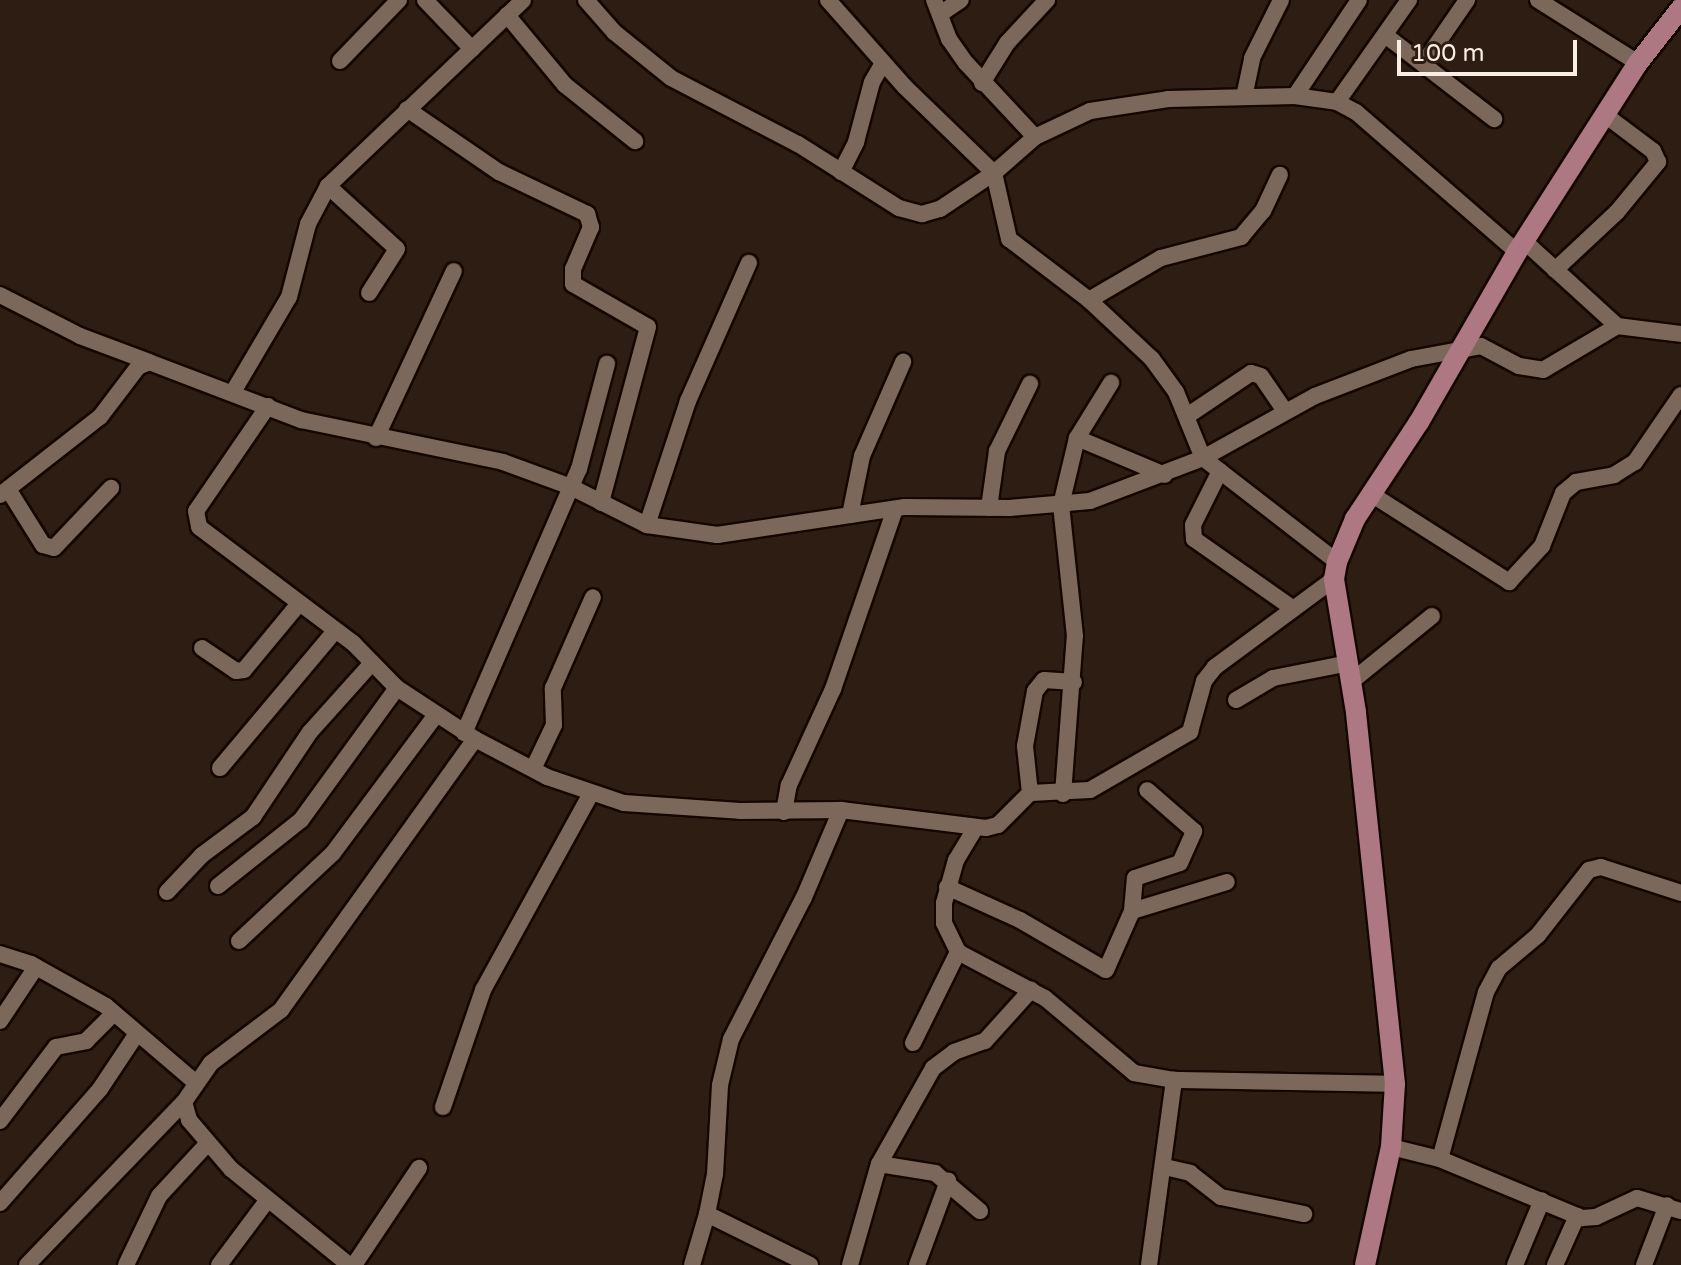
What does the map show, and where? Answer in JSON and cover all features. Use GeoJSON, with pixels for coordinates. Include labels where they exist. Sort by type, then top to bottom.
{"type":"FeatureCollection","features":[{"type":"Feature","properties":{"kind":"main road"},"geometry":{"type":"LineString","coordinates":[[1365,1265],[1391,1147],[1395,1084],[1351,672],[1336,570],[1371,494],[1465,346],[1521,247],[1638,63],[1681,8]]}},
{"type":"Feature","properties":{"kind":"street"},"geometry":{"type":"LineString","coordinates":[[340,61],[399,0]]}},
{"type":"Feature","properties":{"kind":"street"},"geometry":{"type":"LineString","coordinates":[[425,0],[472,49]]}},
{"type":"Feature","properties":{"kind":"street"},"geometry":{"type":"LineString","coordinates":[[233,392],[289,297],[308,224],[328,186],[523,0]]}},
{"type":"Feature","properties":{"kind":"street"},"geometry":{"type":"LineString","coordinates":[[586,0],[614,32],[671,78],[798,144],[899,208],[922,214],[940,209],[994,173],[1035,137],[1076,116],[1119,104],[1295,96],[1337,102],[1383,132],[1521,247],[1555,270],[1617,326],[1681,334]]}},
{"type":"Feature","properties":{"kind":"street"},"geometry":{"type":"LineString","coordinates":[[268,406],[194,519],[297,606],[335,631],[397,688],[435,716],[533,769],[590,795],[671,807],[784,812],[841,810],[976,827],[998,825],[1030,793],[1063,794],[1090,790],[1190,732],[1209,673],[1336,570],[1203,458],[1187,416],[1152,359],[1089,300],[1009,239],[994,173],[883,63],[828,0]]}},
{"type":"Feature","properties":{"kind":"street"},"geometry":{"type":"LineString","coordinates":[[961,0],[937,7],[949,39],[982,83],[1035,137]]}},
{"type":"Feature","properties":{"kind":"street"},"geometry":{"type":"LineString","coordinates":[[982,83],[1007,43],[1047,0]]}},
{"type":"Feature","properties":{"kind":"street"},"geometry":{"type":"LineString","coordinates":[[1244,97],[1252,58],[1281,0]]}},
{"type":"Feature","properties":{"kind":"street"},"geometry":{"type":"LineString","coordinates":[[1295,96],[1359,0]]}},
{"type":"Feature","properties":{"kind":"street"},"geometry":{"type":"LineString","coordinates":[[1337,102],[1409,0]]}},
{"type":"Feature","properties":{"kind":"street"},"geometry":{"type":"LineString","coordinates":[[1423,64],[1467,0]]}},
{"type":"Feature","properties":{"kind":"street"},"geometry":{"type":"LineString","coordinates":[[1538,0],[1559,6],[1638,63]]}},
{"type":"Feature","properties":{"kind":"street"},"geometry":{"type":"LineString","coordinates":[[507,15],[565,85],[635,141]]}},
{"type":"Feature","properties":{"kind":"street"},"geometry":{"type":"LineString","coordinates":[[1385,35],[1494,119]]}},
{"type":"Feature","properties":{"kind":"street"},"geometry":{"type":"LineString","coordinates":[[841,172],[856,142],[872,82],[883,63]]}},
{"type":"Feature","properties":{"kind":"street"},"geometry":{"type":"LineString","coordinates":[[407,109],[499,172],[587,214],[591,227],[573,269],[573,284],[648,327],[601,503]]}},
{"type":"Feature","properties":{"kind":"street"},"geometry":{"type":"LineString","coordinates":[[1555,270],[1617,212],[1658,162],[1653,151],[1605,115]]}},
{"type":"Feature","properties":{"kind":"street"},"geometry":{"type":"LineString","coordinates":[[1089,300],[1161,258],[1241,237],[1263,211],[1280,175]]}},
{"type":"Feature","properties":{"kind":"street"},"geometry":{"type":"LineString","coordinates":[[328,186],[397,249],[369,293]]}},
{"type":"Feature","properties":{"kind":"street"},"geometry":{"type":"LineString","coordinates":[[647,525],[688,401],[749,263]]}},
{"type":"Feature","properties":{"kind":"street"},"geometry":{"type":"LineString","coordinates":[[376,438],[454,271]]}},
{"type":"Feature","properties":{"kind":"street"},"geometry":{"type":"LineString","coordinates":[[0,295],[80,336],[268,406],[376,438],[503,462],[571,487],[647,525],[717,535],[895,509],[1061,505],[1118,493],[1203,458],[1285,411],[1363,376],[1465,346],[1494,351],[1530,370],[1543,370],[1617,326]]}},
{"type":"Feature","properties":{"kind":"street"},"geometry":{"type":"LineString","coordinates":[[111,488],[54,548],[43,545],[4,492],[100,417],[138,367],[149,362]]}},
{"type":"Feature","properties":{"kind":"street"},"geometry":{"type":"LineString","coordinates":[[850,515],[862,456],[903,362]]}},
{"type":"Feature","properties":{"kind":"street"},"geometry":{"type":"LineString","coordinates":[[27,1265],[184,1102],[211,1063],[287,1003],[470,736],[571,487],[607,364]]}},
{"type":"Feature","properties":{"kind":"street"},"geometry":{"type":"LineString","coordinates":[[1187,416],[1251,373],[1261,376],[1285,411]]}},
{"type":"Feature","properties":{"kind":"street"},"geometry":{"type":"LineString","coordinates":[[1063,794],[1074,682],[1075,636],[1061,505],[1077,438],[1111,383]]}},
{"type":"Feature","properties":{"kind":"street"},"geometry":{"type":"LineString","coordinates":[[989,508],[997,451],[1030,384]]}},
{"type":"Feature","properties":{"kind":"street"},"geometry":{"type":"LineString","coordinates":[[1371,494],[1501,578],[1517,579],[1542,546],[1563,493],[1576,482],[1614,475],[1635,462],[1681,395]]}},
{"type":"Feature","properties":{"kind":"street"},"geometry":{"type":"LineString","coordinates":[[1077,438],[1165,475]]}},
{"type":"Feature","properties":{"kind":"street"},"geometry":{"type":"LineString","coordinates":[[1220,471],[1193,525],[1194,539],[1292,608]]}},
{"type":"Feature","properties":{"kind":"street"},"geometry":{"type":"LineString","coordinates":[[784,812],[789,785],[833,689],[895,509]]}},
{"type":"Feature","properties":{"kind":"street"},"geometry":{"type":"LineString","coordinates":[[533,769],[554,725],[553,688],[593,597]]}},
{"type":"Feature","properties":{"kind":"street"},"geometry":{"type":"LineString","coordinates":[[202,648],[236,671],[244,670],[297,606]]}},
{"type":"Feature","properties":{"kind":"street"},"geometry":{"type":"LineString","coordinates":[[1236,700],[1273,678],[1351,672],[1432,616]]}},
{"type":"Feature","properties":{"kind":"street"},"geometry":{"type":"LineString","coordinates":[[220,768],[335,631]]}},
{"type":"Feature","properties":{"kind":"street"},"geometry":{"type":"LineString","coordinates":[[167,892],[202,855],[253,817],[310,732],[372,663]]}},
{"type":"Feature","properties":{"kind":"street"},"geometry":{"type":"LineString","coordinates":[[1030,793],[1025,746],[1035,691],[1044,680],[1074,682]]}},
{"type":"Feature","properties":{"kind":"street"},"geometry":{"type":"LineString","coordinates":[[218,886],[301,820],[397,688]]}},
{"type":"Feature","properties":{"kind":"street"},"geometry":{"type":"LineString","coordinates":[[239,941],[333,853],[435,716]]}},
{"type":"Feature","properties":{"kind":"street"},"geometry":{"type":"LineString","coordinates":[[947,887],[1020,920],[1106,970],[1132,911],[1135,878],[1180,863],[1194,831],[1147,790]]}},
{"type":"Feature","properties":{"kind":"street"},"geometry":{"type":"LineString","coordinates":[[443,1107],[483,990],[590,795]]}},
{"type":"Feature","properties":{"kind":"street"},"geometry":{"type":"LineString","coordinates":[[692,1265],[715,1174],[720,1085],[731,1039],[804,897],[841,810]]}},
{"type":"Feature","properties":{"kind":"street"},"geometry":{"type":"LineString","coordinates":[[976,827],[947,887],[944,923],[958,952],[1031,990],[1068,1014],[1118,1064],[1153,1080],[1395,1084]]}},
{"type":"Feature","properties":{"kind":"street"},"geometry":{"type":"LineString","coordinates":[[1440,1159],[1474,1029],[1499,968],[1538,935],[1589,870],[1601,867],[1681,893]]}},
{"type":"Feature","properties":{"kind":"street"},"geometry":{"type":"LineString","coordinates":[[1132,911],[1227,882]]}},
{"type":"Feature","properties":{"kind":"street"},"geometry":{"type":"LineString","coordinates":[[913,1043],[958,952]]}},
{"type":"Feature","properties":{"kind":"street"},"geometry":{"type":"LineString","coordinates":[[0,954],[36,967],[101,1003],[195,1082]]}},
{"type":"Feature","properties":{"kind":"street"},"geometry":{"type":"LineString","coordinates":[[0,1021],[36,967]]}},
{"type":"Feature","properties":{"kind":"street"},"geometry":{"type":"LineString","coordinates":[[850,1265],[879,1164],[933,1068],[954,1052],[985,1041],[1031,990]]}},
{"type":"Feature","properties":{"kind":"street"},"geometry":{"type":"LineString","coordinates":[[0,1121],[56,1047],[86,1041],[112,1015]]}},
{"type":"Feature","properties":{"kind":"street"},"geometry":{"type":"LineString","coordinates":[[0,1203],[100,1089],[136,1035]]}},
{"type":"Feature","properties":{"kind":"street"},"geometry":{"type":"LineString","coordinates":[[1149,1265],[1165,1167],[1174,1080]]}},
{"type":"Feature","properties":{"kind":"street"},"geometry":{"type":"LineString","coordinates":[[184,1102],[189,1120],[266,1202],[352,1265],[419,1168]]}},
{"type":"Feature","properties":{"kind":"street"},"geometry":{"type":"LineString","coordinates":[[126,1265],[159,1196],[208,1143]]}},
{"type":"Feature","properties":{"kind":"street"},"geometry":{"type":"LineString","coordinates":[[1391,1147],[1440,1159],[1577,1216],[1596,1217],[1637,1198],[1674,1208],[1644,1265]]}},
{"type":"Feature","properties":{"kind":"street"},"geometry":{"type":"LineString","coordinates":[[879,1164],[923,1170],[948,1181],[980,1211]]}},
{"type":"Feature","properties":{"kind":"street"},"geometry":{"type":"LineString","coordinates":[[1165,1167],[1190,1173],[1221,1197],[1304,1214]]}},
{"type":"Feature","properties":{"kind":"street"},"geometry":{"type":"LineString","coordinates":[[917,1265],[948,1181]]}},
{"type":"Feature","properties":{"kind":"street"},"geometry":{"type":"LineString","coordinates":[[1515,1265],[1542,1200]]}},
{"type":"Feature","properties":{"kind":"street"},"geometry":{"type":"LineString","coordinates":[[219,1265],[266,1202]]}},
{"type":"Feature","properties":{"kind":"street"},"geometry":{"type":"LineString","coordinates":[[707,1214],[810,1265]]}},
{"type":"Feature","properties":{"kind":"street"},"geometry":{"type":"LineString","coordinates":[[1555,1265],[1577,1216]]}}]}
